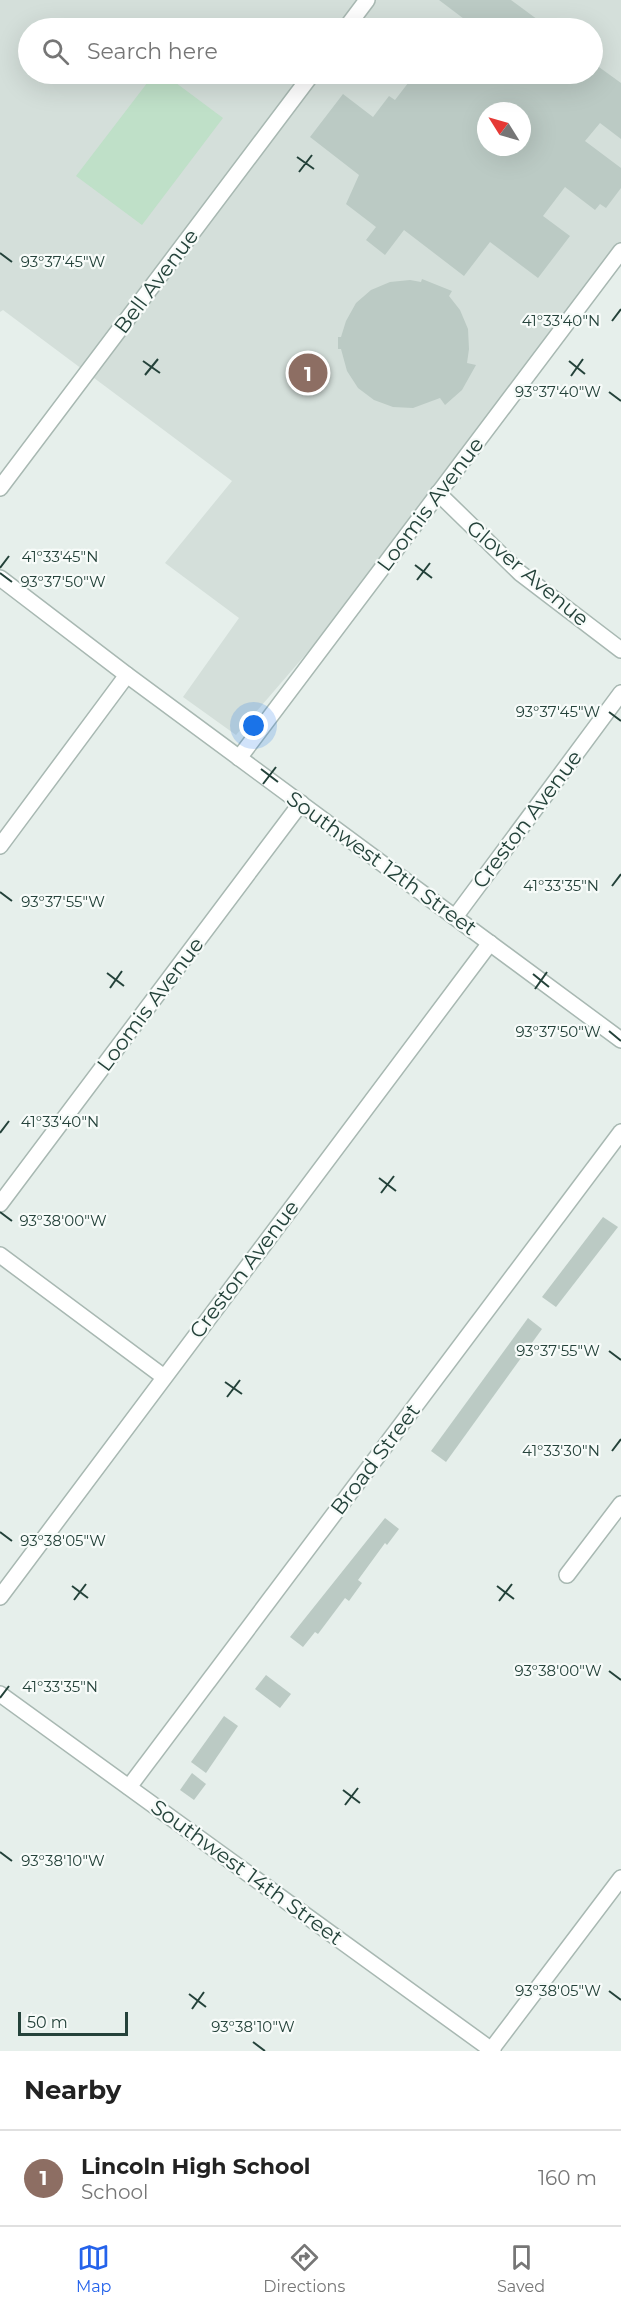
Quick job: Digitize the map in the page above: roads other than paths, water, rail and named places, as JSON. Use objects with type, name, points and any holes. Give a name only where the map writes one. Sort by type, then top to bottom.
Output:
[{"type":"street","points":[[354,18],[367,0]]},
{"type":"street","name":"Bell Avenue","points":[[0,488],[304,84]]},
{"type":"street","name":"Loomis Avenue","points":[[239,758],[621,251]]},
{"type":"street","name":"Glover Avenue","points":[[438,494],[520,573],[621,650]]},
{"type":"street","name":"Southwest 12th Street","points":[[0,578],[127,675],[621,1040]]},
{"type":"street","points":[[0,846],[127,675]]},
{"type":"street","name":"Creston Avenue","points":[[455,917],[621,693]]},
{"type":"street","name":"Loomis Avenue","points":[[0,1204],[301,803]]},
{"type":"street","name":"Creston Avenue","points":[[0,1597],[490,942]]},
{"type":"street","name":"Broad Street","points":[[129,1786],[621,1132]]},
{"type":"street","points":[[0,1255],[164,1377]]},
{"type":"street","points":[[567,1575],[621,1504]]},
{"type":"street","name":"Southwest 14th Street","points":[[0,1694],[492,2050]]},
{"type":"street","points":[[492,2050],[621,1878]]},
{"type":"place","name":"Lincoln High School","points":[[308,373]]}]
